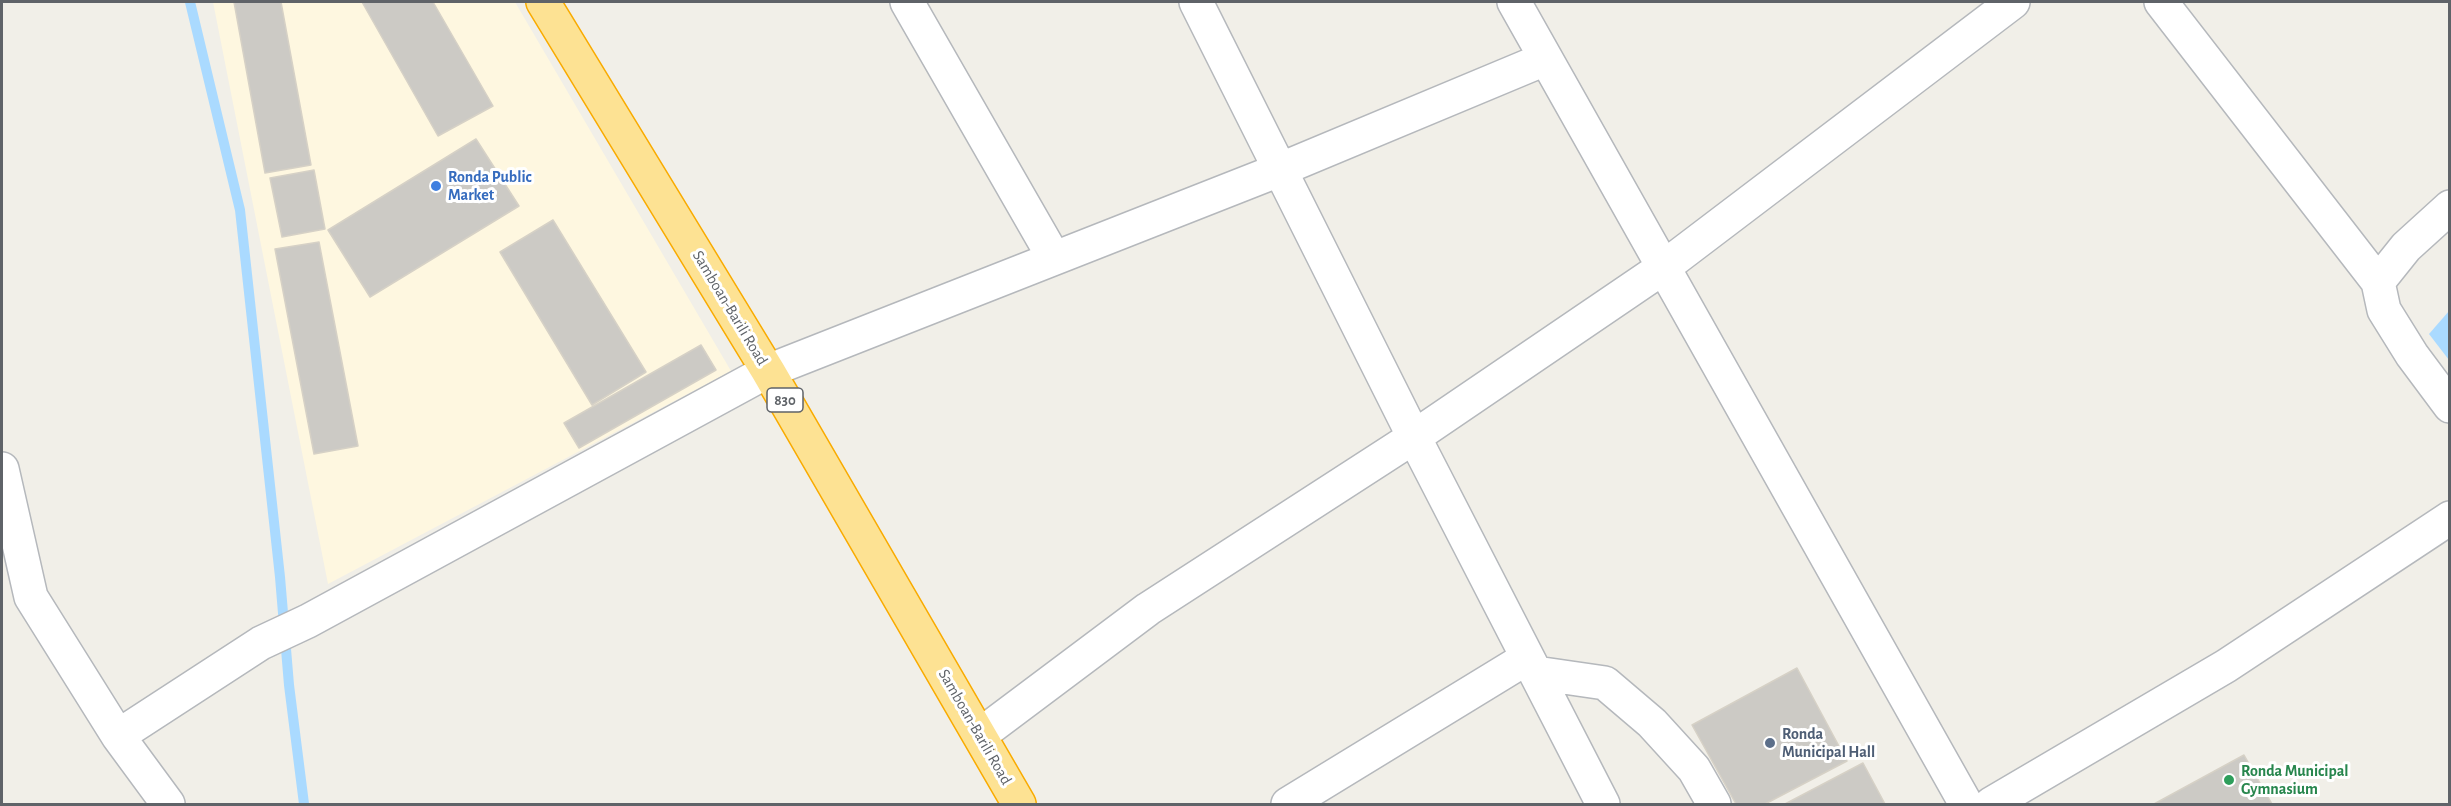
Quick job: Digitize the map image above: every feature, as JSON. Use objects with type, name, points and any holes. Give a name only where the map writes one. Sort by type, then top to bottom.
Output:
[{"type":"highway","name":"Samboan-Barili Road","points":[[543,2],[768,371],[1019,804]]},
{"type":"street","points":[[907,2],[1054,258]]},
{"type":"street","points":[[1196,2],[1414,437],[1604,804]]},
{"type":"street","points":[[1514,2],[1966,804]]},
{"type":"street","points":[[980,735],[1148,609],[1414,437],[1664,267],[2013,2]]},
{"type":"street","points":[[2161,2],[2378,282],[2384,310],[2412,355],[2450,406]]},
{"type":"street","points":[[118,736],[261,643],[308,621],[768,371],[1279,170],[1545,59]]},
{"type":"street","points":[[2378,282],[2406,247],[2450,207]]},
{"type":"street","points":[[2,469],[31,597],[118,736],[168,804]]},
{"type":"street","points":[[1992,804],[2226,666],[2450,518]]},
{"type":"street","points":[[1288,804],[1532,665],[1605,684],[1652,723],[1695,769],[1714,804]]},
{"type":"shaded area","name":"Ronda Public Market","points":[[213,2],[515,2],[731,371],[328,584]]},
{"type":"water","points":[[2449,311],[2449,360],[2429,334]]},
{"type":"building","points":[[234,2],[281,2],[311,165],[265,173]]},
{"type":"building","points":[[362,2],[433,2],[493,106],[438,136]]},
{"type":"building","points":[[476,139],[519,206],[370,297],[328,230]]},
{"type":"building","points":[[314,170],[325,229],[282,237],[270,178]]},
{"type":"building","points":[[553,220],[646,372],[592,405],[500,252]]},
{"type":"building","points":[[319,242],[358,446],[314,454],[275,249]]},
{"type":"building","points":[[701,345],[716,370],[579,448],[564,423]]},
{"type":"building","name":"Ronda Municipal Hall","points":[[1797,668],[1847,761],[1765,804],[1736,804],[1692,725]]},
{"type":"building","name":"Ronda Municipal Gymnasium","points":[[2244,755],[2272,804],[2154,804]]},
{"type":"building","points":[[1863,763],[1885,804],[1785,804]]},
{"type":"waterway","points":[[190,2],[240,210],[280,577],[289,685],[304,804]]},
{"type":"place","name":"Ronda Public Market","points":[[436,186]]},
{"type":"place","name":"Ronda Municipal Hall","points":[[1770,743]]},
{"type":"place","name":"Ronda Municipal Gymnasium","points":[[2229,780]]}]
